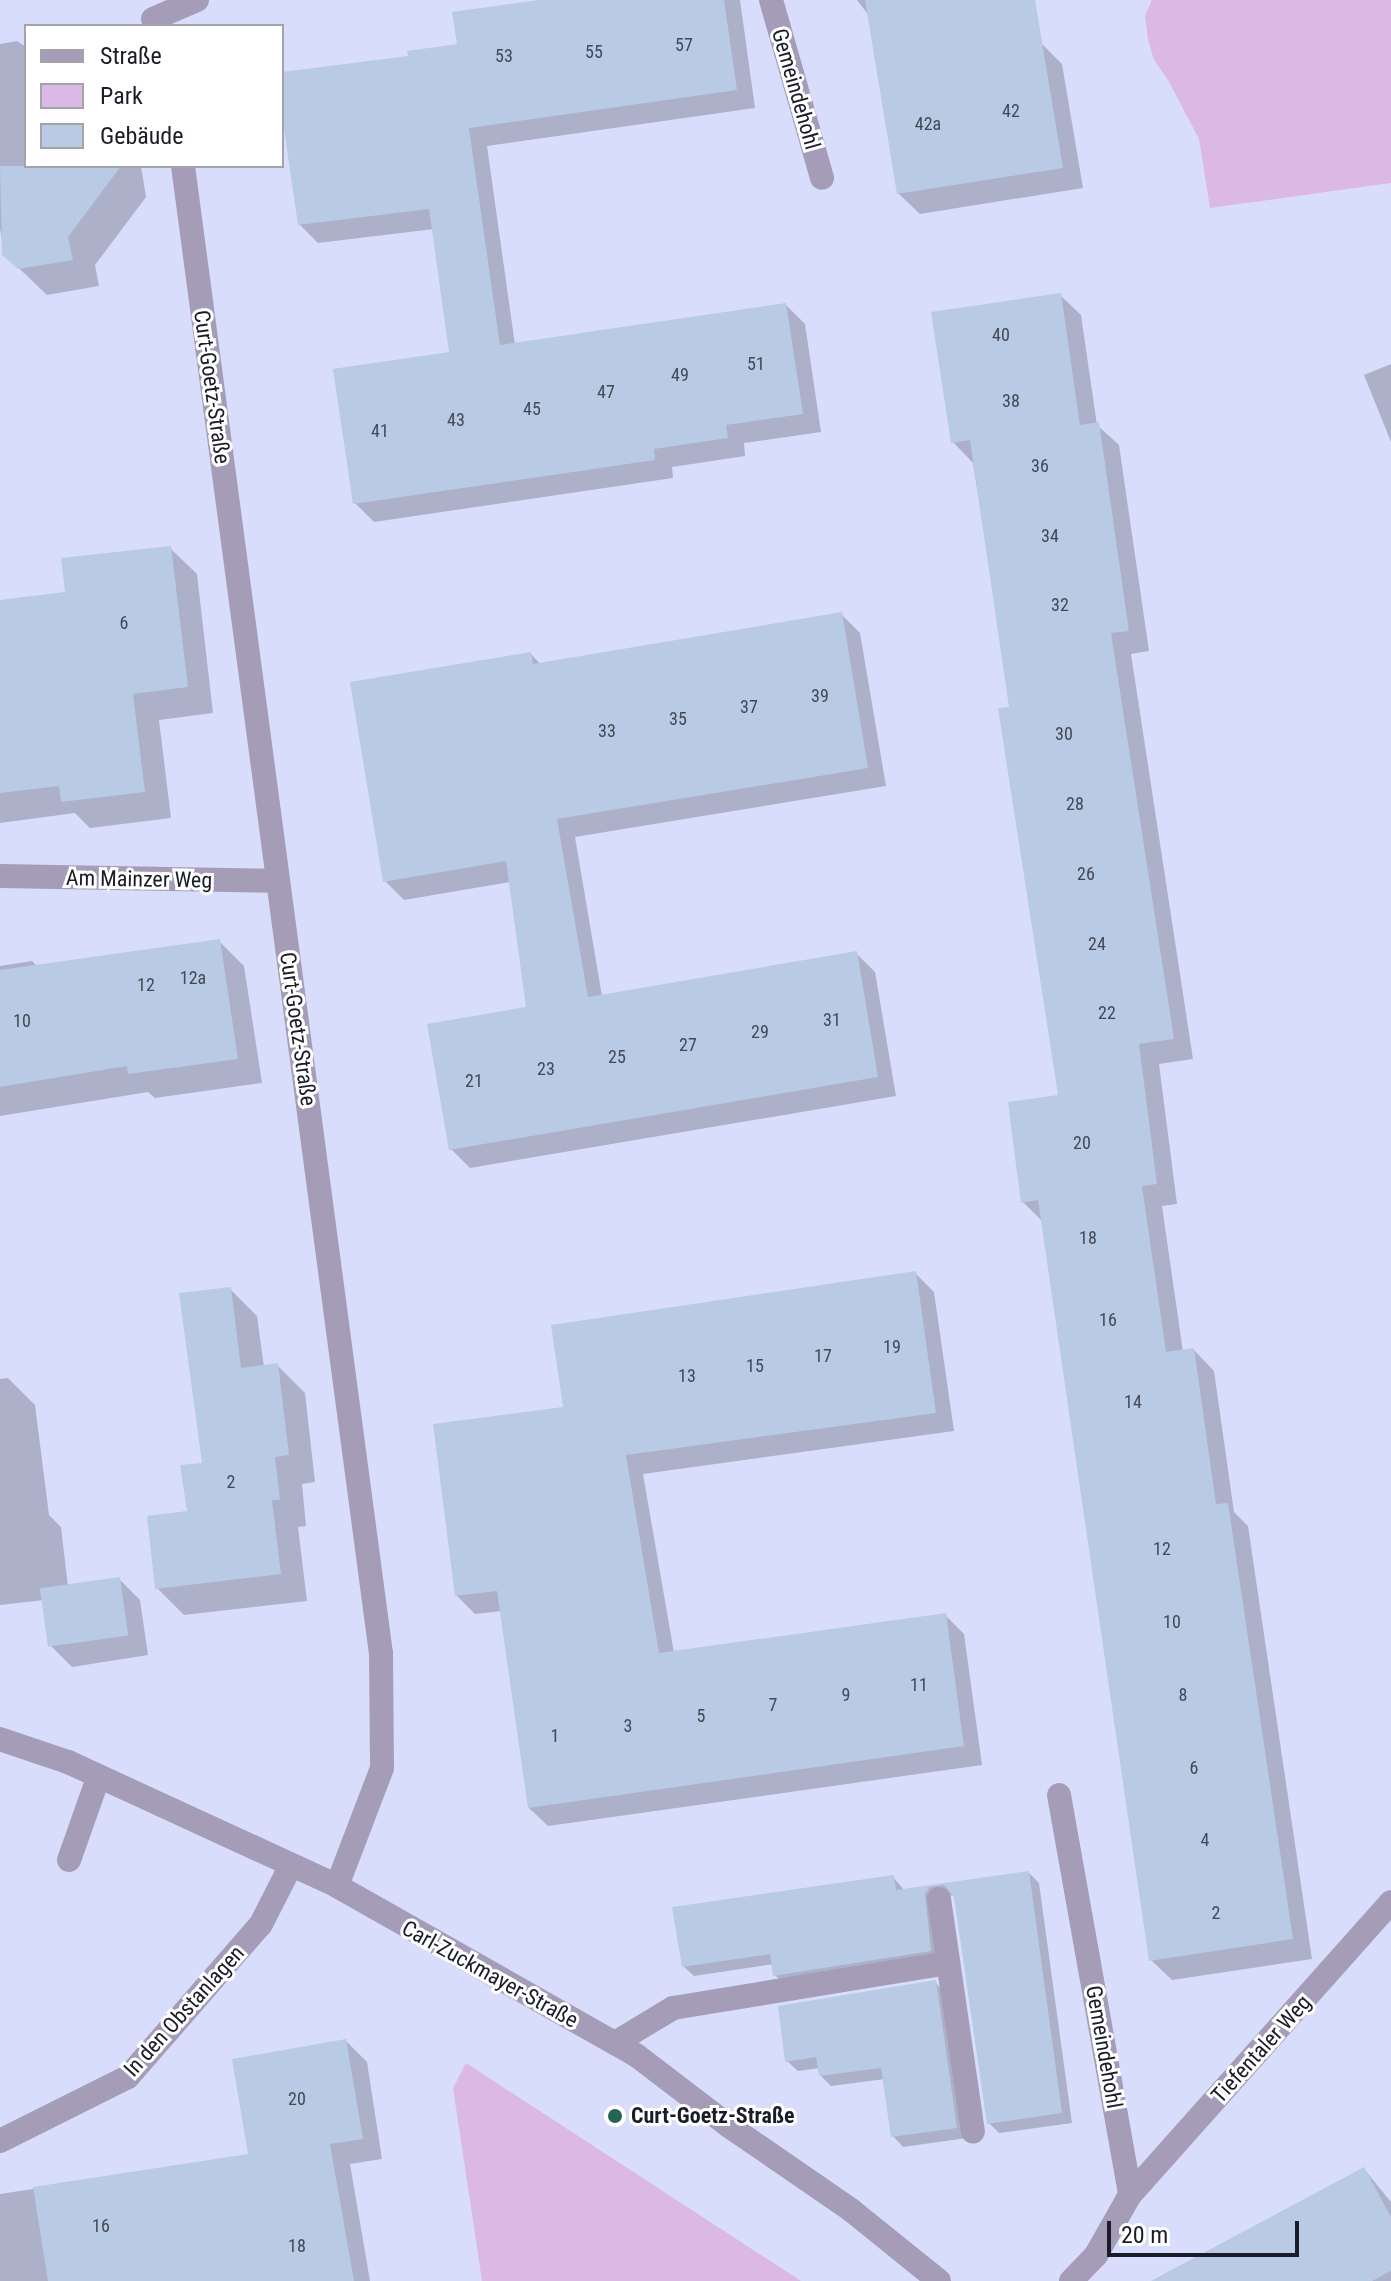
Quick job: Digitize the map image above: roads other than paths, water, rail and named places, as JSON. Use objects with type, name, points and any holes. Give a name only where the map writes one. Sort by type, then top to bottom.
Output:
[{"type":"street","points":[[149,15],[197,0]]},
{"type":"street","name":"Gemeindehohl","points":[[771,0],[822,178]]},
{"type":"street","name":"Curt-Goetz-Straße","points":[[183,168],[381,1653],[382,1768],[337,1886]]},
{"type":"street","name":"Am Mainzer Weg","points":[[0,876],[277,881]]},
{"type":"street","name":"Carl-Zuckmayer-Straße","points":[[0,1739],[68,1762],[337,1886],[615,2043],[851,2210],[939,2281]]},
{"type":"street","points":[[69,1860],[98,1778]]},
{"type":"street","name":"Gemeindehohl","points":[[1059,1795],[1130,2195]]},
{"type":"street","name":"In den Obstanlagen","points":[[0,2141],[7,2141],[128,2077],[261,1924],[291,1865]]},
{"type":"street","points":[[939,1899],[973,2132]]},
{"type":"street","name":"Tiefentaler Weg","points":[[1130,2195],[1391,1902]]},
{"type":"street","points":[[615,2043],[673,2008],[948,1963]]},
{"type":"street","points":[[1071,2281],[1096,2255],[1130,2195]]},
{"type":"place","name":"Curt-Goetz-Straße","points":[[615,2116]]}]
